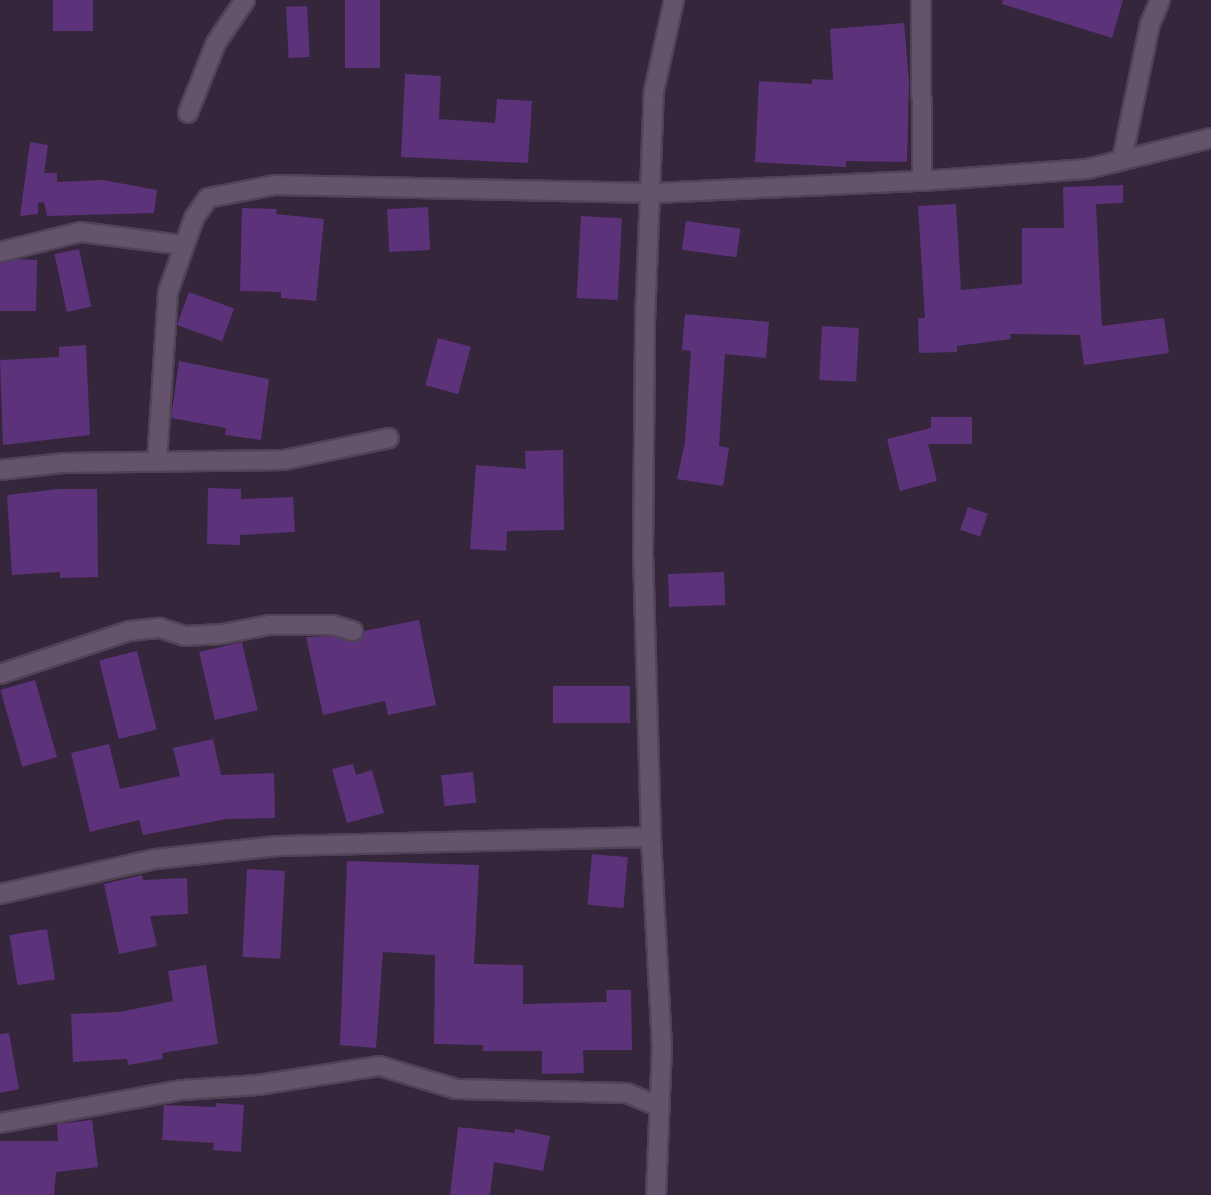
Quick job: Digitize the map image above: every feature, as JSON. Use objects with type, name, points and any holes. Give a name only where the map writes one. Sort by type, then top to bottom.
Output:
[{"type":"street","points":[[188,113],[216,43],[245,0]]},
{"type":"street","points":[[656,1195],[662,1048],[651,837],[643,558],[645,322],[653,193],[654,91],[674,0]]},
{"type":"street","points":[[921,0],[922,181]]},
{"type":"street","points":[[1122,160],[1150,24],[1160,0]]},
{"type":"street","points":[[157,462],[168,292],[183,245],[208,198],[275,185],[653,193],[922,181],[1087,169],[1211,138]]},
{"type":"street","points":[[0,252],[81,232],[183,245]]},
{"type":"street","points":[[0,470],[62,463],[284,459],[389,438]]},
{"type":"street","points":[[0,674],[129,631],[160,628],[185,636],[222,634],[269,625],[333,625],[353,631]]},
{"type":"street","points":[[0,894],[155,859],[278,846],[651,837]]},
{"type":"street","points":[[0,1123],[182,1090],[258,1085],[380,1066],[456,1089],[627,1093],[660,1107]]},
{"type":"building","points":[[53,0],[93,0],[93,31],[53,31]]},
{"type":"building","points":[[345,0],[380,0],[380,68],[345,68]]},
{"type":"building","points":[[1003,0],[1123,0],[1112,38],[1002,4]]},
{"type":"building","points":[[307,6],[310,57],[289,58],[286,7]]},
{"type":"building","points":[[904,23],[909,81],[907,162],[846,161],[846,167],[755,162],[759,81],[812,84],[812,79],[833,80],[830,29]]},
{"type":"building","points":[[405,74],[441,76],[439,119],[495,123],[497,99],[532,101],[528,163],[401,157]]},
{"type":"building","points":[[30,142],[48,145],[44,173],[57,173],[57,182],[103,180],[157,190],[154,213],[47,216],[44,202],[38,203],[38,214],[20,216]]},
{"type":"building","points":[[1123,185],[1123,203],[1096,204],[1102,326],[1164,318],[1169,353],[1084,365],[1080,335],[1010,334],[1011,339],[957,346],[957,352],[919,353],[918,318],[925,318],[918,206],[956,204],[961,290],[1022,284],[1022,228],[1064,228],[1063,187]]},
{"type":"building","points":[[428,207],[430,250],[389,252],[387,209]]},
{"type":"building","points":[[242,208],[277,209],[276,214],[324,219],[316,301],[281,298],[281,292],[240,291]]},
{"type":"building","points":[[581,216],[622,218],[618,300],[577,298]]},
{"type":"building","points":[[686,221],[740,229],[736,257],[682,250]]},
{"type":"building","points":[[79,249],[91,307],[67,312],[55,254]]},
{"type":"building","points":[[17,259],[37,260],[36,311],[0,311],[0,263]]},
{"type":"building","points":[[189,292],[234,308],[222,341],[177,325]]},
{"type":"building","points":[[685,314],[769,322],[766,358],[725,354],[719,446],[729,448],[723,486],[677,479],[685,442],[691,351],[682,350]]},
{"type":"building","points":[[822,326],[859,328],[856,382],[819,380]]},
{"type":"building","points":[[438,338],[471,347],[458,394],[425,385]]},
{"type":"building","points":[[86,345],[90,435],[3,445],[0,360],[59,357],[59,347]]},
{"type":"building","points":[[179,361],[269,379],[261,440],[225,435],[226,428],[171,418]]},
{"type":"building","points":[[931,417],[972,417],[972,444],[928,444],[937,481],[900,491],[887,439],[931,428]]},
{"type":"building","points":[[563,450],[564,530],[507,531],[506,551],[470,549],[476,465],[526,469],[525,451]]},
{"type":"building","points":[[208,488],[241,489],[241,499],[293,497],[295,532],[240,535],[240,545],[207,544]]},
{"type":"building","points":[[59,489],[97,489],[98,577],[60,578],[60,572],[12,575],[7,495]]},
{"type":"building","points":[[968,507],[988,514],[980,537],[960,530]]},
{"type":"building","points":[[724,572],[725,605],[669,607],[668,574]]},
{"type":"building","points":[[419,620],[436,705],[388,715],[385,701],[323,715],[306,637],[331,636],[355,642],[364,631]]},
{"type":"building","points":[[242,642],[258,710],[215,720],[199,652]]},
{"type":"building","points":[[137,651],[157,730],[119,739],[99,660]]},
{"type":"building","points":[[35,680],[57,757],[22,767],[0,690]]},
{"type":"building","points":[[553,686],[630,686],[630,723],[553,723]]},
{"type":"building","points":[[213,739],[221,775],[274,773],[275,818],[227,819],[143,835],[139,820],[90,832],[71,753],[109,744],[120,789],[180,776],[173,748]]},
{"type":"building","points":[[353,764],[356,775],[372,770],[384,813],[347,823],[332,769]]},
{"type":"building","points":[[473,772],[476,803],[444,806],[441,775]]},
{"type":"building","points":[[592,854],[628,857],[623,908],[588,905]]},
{"type":"building","points":[[347,861],[479,865],[474,964],[523,965],[523,1004],[607,1002],[606,990],[631,990],[632,1050],[583,1050],[584,1073],[542,1074],[542,1051],[483,1051],[483,1045],[434,1044],[435,955],[383,952],[376,1048],[340,1045]]},
{"type":"building","points":[[247,869],[285,871],[280,959],[242,957]]},
{"type":"building","points":[[142,875],[143,880],[187,878],[188,914],[150,916],[157,946],[119,954],[104,884]]},
{"type":"building","points":[[47,929],[55,979],[17,985],[9,935]]},
{"type":"building","points":[[206,965],[218,1044],[162,1053],[163,1059],[128,1065],[127,1059],[73,1062],[71,1014],[120,1012],[173,1001],[168,971]]},
{"type":"building","points":[[9,1033],[19,1089],[0,1093],[0,1034]]},
{"type":"building","points":[[216,1103],[244,1105],[241,1152],[213,1150],[214,1143],[162,1140],[164,1105],[216,1107]]},
{"type":"building","points":[[92,1120],[98,1167],[56,1172],[54,1195],[0,1195],[0,1141],[58,1141],[57,1124]]},
{"type":"building","points":[[458,1127],[515,1133],[515,1129],[550,1136],[543,1171],[494,1162],[490,1195],[450,1195]]}]
